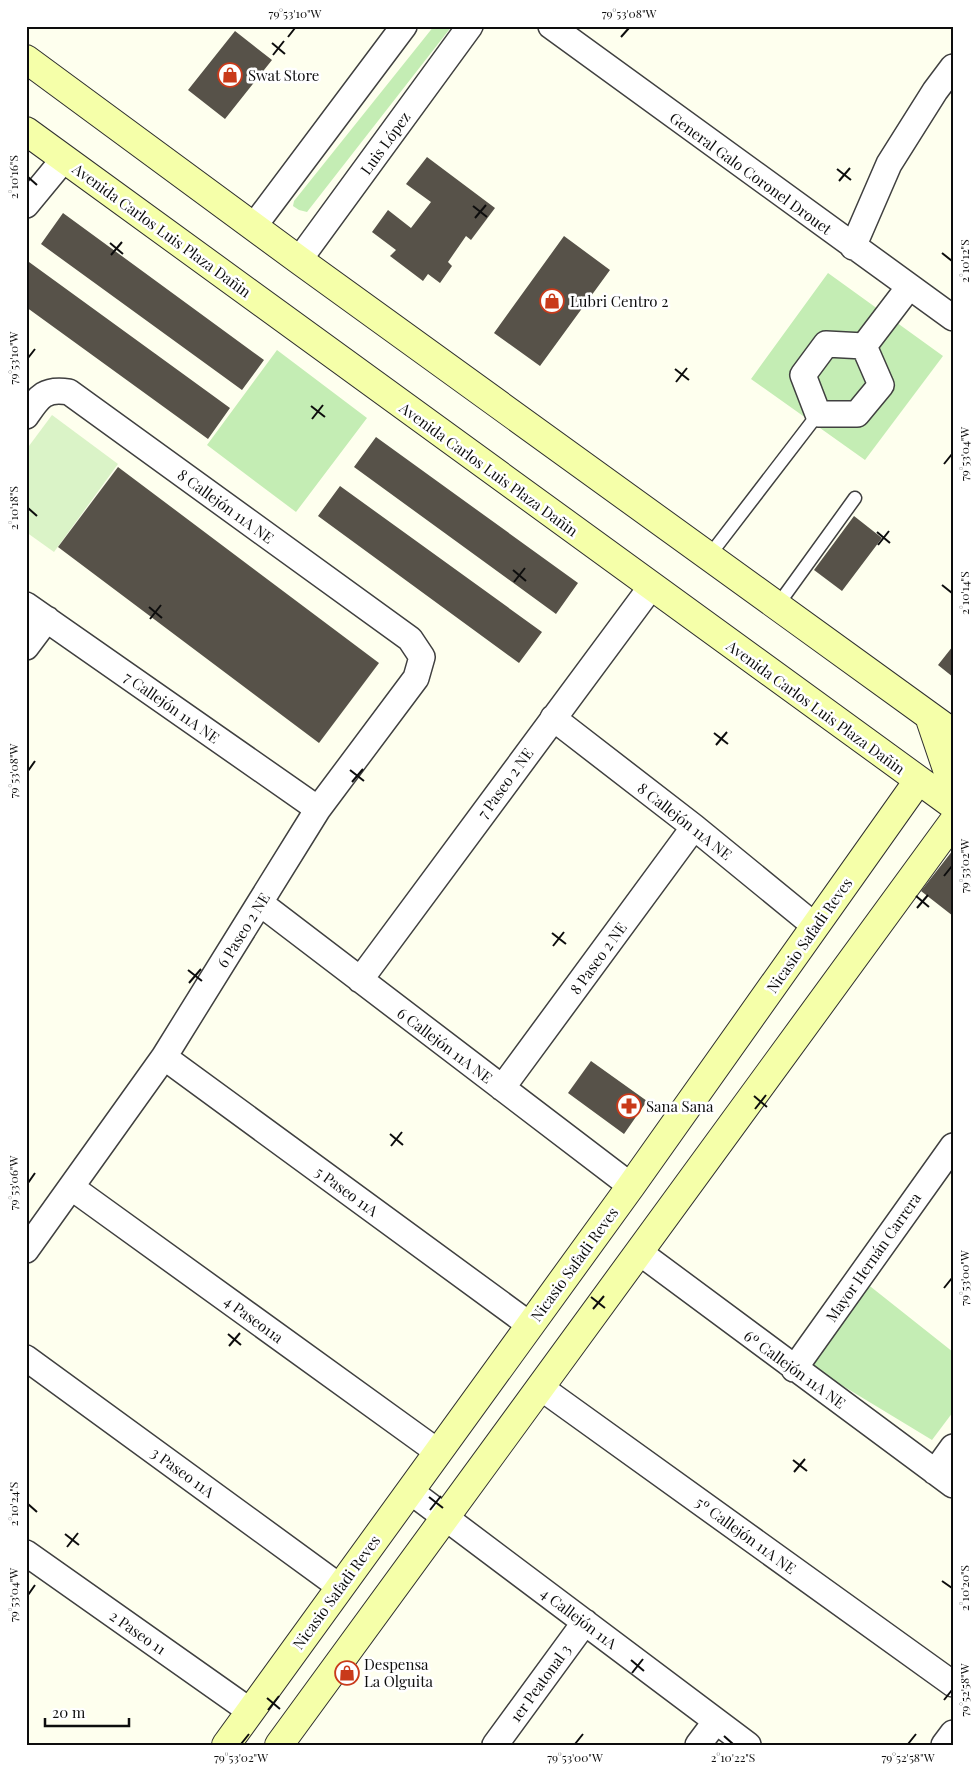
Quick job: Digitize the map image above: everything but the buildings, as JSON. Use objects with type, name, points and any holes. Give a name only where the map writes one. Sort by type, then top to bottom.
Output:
[{"type":"street","points":[[254,226],[404,26]]},
{"type":"street","name":"Luis López","points":[[299,260],[470,26]]},
{"type":"street","name":"General Galo Coronel Drouet","points":[[551,26],[953,318]]},
{"type":"street","points":[[26,59],[299,260],[953,733]]},
{"type":"street","points":[[853,246],[889,164],[935,91],[953,67]]},
{"type":"street","name":"Avenida Carlos Luis Plaza Dañin","points":[[26,131],[953,806]]},
{"type":"street","points":[[26,205],[64,159]]},
{"type":"street","points":[[864,346],[909,287]]},
{"type":"street","points":[[826,344],[864,346],[881,385],[857,414],[818,414],[803,375],[826,344]]},
{"type":"street","name":"8 Callejón 11A NE","points":[[26,416],[40,397],[54,390],[69,392],[410,640],[422,657]]},
{"type":"street","name":"7 Paseo 2 NE","points":[[360,980],[651,587]]},
{"type":"street","name":"7 Callejón 11A NE","points":[[26,605],[318,809]]},
{"type":"street","points":[[26,648],[47,619]]},
{"type":"street","name":"6 Paseo 2 NE","points":[[26,1250],[164,1057],[318,809],[416,678],[422,657]]},
{"type":"street","points":[[929,716],[953,787]]},
{"type":"street","name":"8 Callejón 11A NE","points":[[553,718],[694,827],[815,926]]},
{"type":"street","name":"Nicasio Safadi Reves","points":[[226,1745],[631,1186],[918,781]]},
{"type":"street","points":[[279,1745],[953,822]]},
{"type":"street","name":"8 Paseo 2 NE","points":[[502,1088],[694,827]]},
{"type":"street","name":"6 Callejón 11A NE","points":[[260,903],[631,1186]]},
{"type":"street","name":"5 Paseo 11A","points":[[164,1057],[530,1325]]},
{"type":"street","name":"Mayor Hernán Carrera","points":[[794,1369],[953,1146]]},
{"type":"street","name":"4 Paseo11a","points":[[71,1187],[438,1452]]},
{"type":"street","name":"6º Callejón 11A NE","points":[[638,1252],[944,1478]]},
{"type":"street","name":"3 Paseo 11A","points":[[26,1358],[340,1587]]},
{"type":"street","name":"5º Callejón 11A NE","points":[[540,1387],[953,1684]]},
{"type":"street","points":[[944,1478],[953,1447]]},
{"type":"street","name":"4 Callejón 11A","points":[[410,1491],[748,1745]]},
{"type":"street","name":"2 Paseo 11","points":[[26,1553],[250,1711]]},
{"type":"street","name":"1er Peatonal 3","points":[[495,1745],[585,1622]]},
{"type":"street","points":[[698,1745],[716,1721]]},
{"type":"street","points":[[944,1745],[953,1733]]},
{"type":"lane","points":[[709,556],[818,414]]},
{"type":"lane","points":[[777,606],[855,498]]},
{"type":"green space","points":[[434,26],[452,26],[307,212],[293,206],[294,201]]},
{"type":"green space","points":[[828,273],[943,356],[865,460],[751,379]]},
{"type":"green space","points":[[277,350],[367,418],[296,512],[207,445]]},
{"type":"green space","points":[[52,415],[118,464],[54,552],[26,532],[26,450]]},
{"type":"green space","points":[[866,1283],[953,1352],[953,1412],[932,1440],[810,1366]]},
{"type":"place","name":"Swat Store","points":[[230,75]]},
{"type":"place","name":"Lubri Centro 2","points":[[552,301]]},
{"type":"place","name":"Sana Sana","points":[[629,1106]]},
{"type":"place","name":"Despensa La Olguita","points":[[347,1673]]}]
